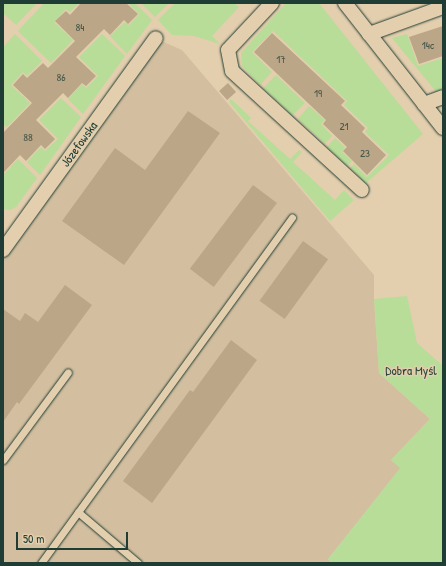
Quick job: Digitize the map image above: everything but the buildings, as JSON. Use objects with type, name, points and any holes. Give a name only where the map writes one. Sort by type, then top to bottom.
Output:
[{"type":"street","points":[[272,3],[228,50],[232,70],[362,190]]},
{"type":"street","points":[[345,3],[443,128]]},
{"type":"street","points":[[369,34],[443,7]]},
{"type":"street","name":"Józefowska","points":[[5,243],[156,38]]},
{"type":"street","points":[[424,104],[443,97]]},
{"type":"lane","points":[[41,563],[292,217]]},
{"type":"lane","points":[[3,460],[68,372]]},
{"type":"lane","points":[[78,512],[138,563]]},
{"type":"shaded area","points":[[159,40],[182,50],[374,275],[374,299],[379,373],[430,419],[391,460],[401,468],[328,559],[332,563],[3,563],[3,259]]},
{"type":"green space","points":[[3,3],[37,3],[16,25],[3,13]]},
{"type":"green space","points":[[44,3],[79,3],[70,12],[66,9],[54,22],[73,40],[51,63],[18,31]]},
{"type":"green space","points":[[128,3],[135,3],[152,20],[127,54],[110,36],[125,22],[129,25],[139,14]]},
{"type":"green space","points":[[141,3],[166,3],[168,4],[155,17]]},
{"type":"green space","points":[[175,3],[234,3],[239,7],[212,36],[220,44],[194,36],[172,35],[158,20]]},
{"type":"green space","points":[[286,3],[319,3],[423,134],[366,183],[350,168],[354,164],[367,177],[389,155],[365,132],[368,128],[344,105],[347,101],[273,31],[252,52],[272,72],[260,85],[242,66],[241,53]]},
{"type":"green space","points":[[15,34],[42,61],[27,76],[23,72],[11,85],[30,103],[7,127],[3,124],[3,47]]},
{"type":"green space","points":[[102,34],[125,56],[83,114],[68,99],[82,84],[86,88],[98,76],[79,57]]},
{"type":"green space","points":[[407,34],[418,66],[443,58],[443,92],[438,94],[392,38]]},
{"type":"green space","points":[[276,75],[305,103],[292,116],[263,88]]},
{"type":"green space","points":[[61,98],[81,117],[40,175],[27,162],[41,147],[45,151],[58,139],[39,120]]},
{"type":"green space","points":[[231,99],[251,118],[248,121],[290,159],[299,150],[302,152],[293,162],[335,200],[344,190],[354,200],[330,221],[229,102]]},
{"type":"green space","points":[[309,106],[325,120],[321,124],[332,136],[325,144],[298,119]]},
{"type":"green space","points":[[335,138],[345,147],[342,152],[352,161],[347,166],[327,147]]},
{"type":"green space","points":[[18,159],[37,178],[16,207],[10,210],[4,209],[3,175]]},
{"type":"green space","name":"Dobra Myśl","points":[[407,296],[417,343],[443,366],[443,563],[332,563],[328,559],[400,468],[391,460],[430,419],[379,373],[374,299]]}]
